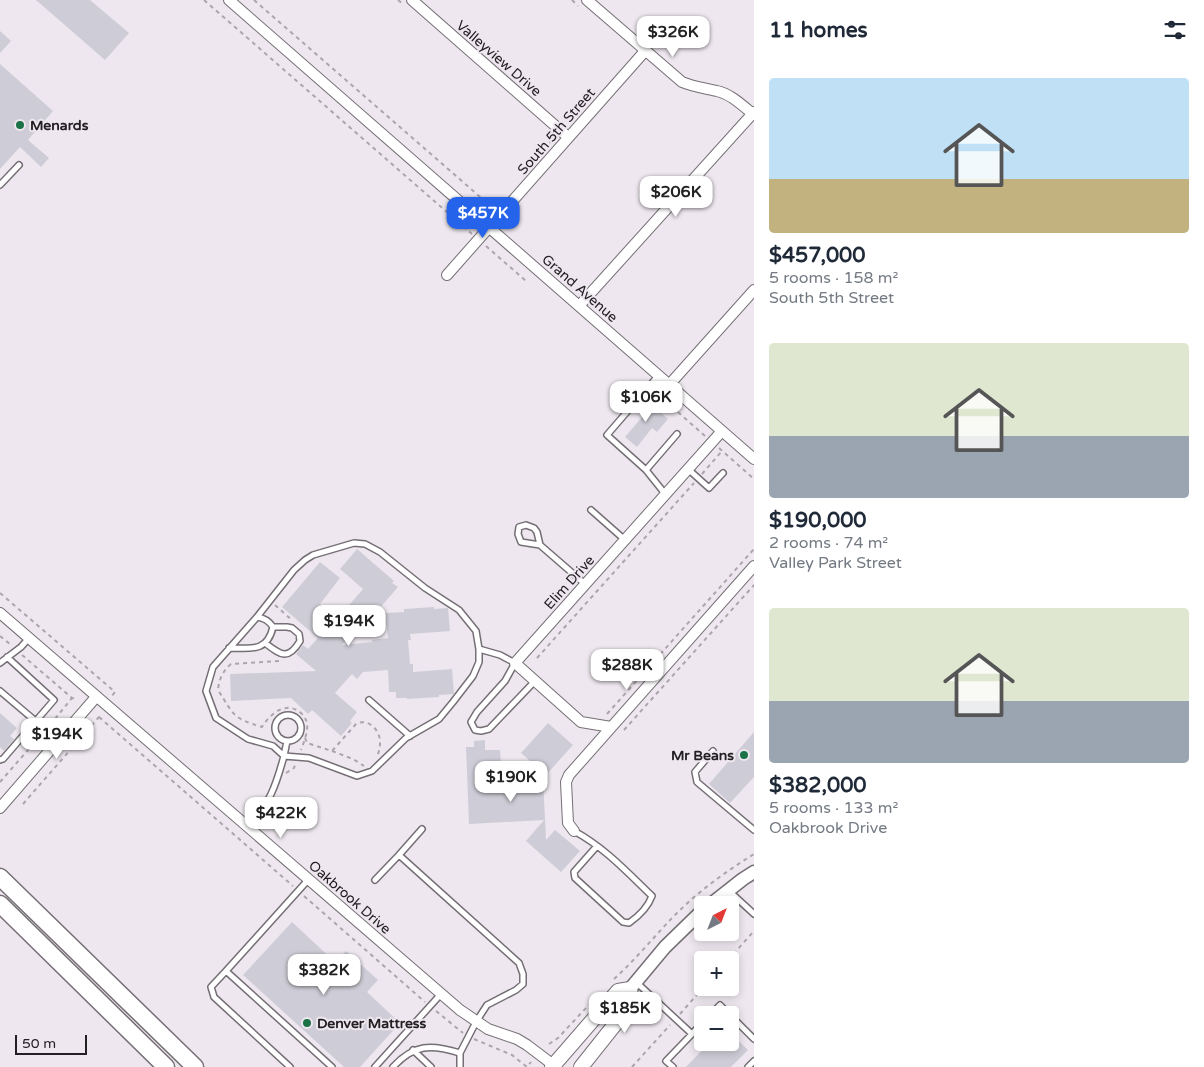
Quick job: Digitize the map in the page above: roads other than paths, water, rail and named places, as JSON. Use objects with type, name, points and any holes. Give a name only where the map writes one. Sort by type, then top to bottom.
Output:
[{"type":"highway","points":[[0,877],[195,1067]]},
{"type":"highway","points":[[0,904],[166,1067]]},
{"type":"main road","points":[[554,1066],[618,991],[633,986],[632,1003],[581,1067]]},
{"type":"street","name":"Grand Avenue","points":[[229,0],[754,459]]},
{"type":"street","name":"Valleyview Drive","points":[[408,3],[568,137]]},
{"type":"street","points":[[580,306],[754,114],[734,99],[719,91],[696,88],[682,82],[646,51],[583,3]]},
{"type":"street","name":"South 5th Street","points":[[447,275],[646,51]]},
{"type":"street","points":[[669,385],[754,290]]},
{"type":"street","name":"Elim Drive","points":[[515,664],[722,431]]},
{"type":"street","points":[[574,831],[568,823],[566,782],[569,775],[754,566]]},
{"type":"street","name":"Oakbrook Drive","points":[[0,613],[441,994],[476,1022],[496,1033],[517,1039],[554,1066]]},
{"type":"street","points":[[515,664],[581,722],[611,728]]},
{"type":"street","points":[[0,808],[96,697]]},
{"type":"street","points":[[722,896],[754,872]]},
{"type":"street","points":[[633,986],[665,947],[694,919]]},
{"type":"lane","points":[[0,186],[19,165]]},
{"type":"lane","points":[[658,376],[607,435],[646,470],[666,495]]},
{"type":"lane","points":[[646,470],[678,434]]},
{"type":"lane","points":[[688,469],[709,488],[723,473]]},
{"type":"lane","points":[[591,510],[625,540]]},
{"type":"lane","points":[[540,544],[521,542],[518,534],[519,527],[526,525],[534,528],[540,544],[585,585]]},
{"type":"lane","points":[[354,543],[365,544],[380,552],[425,588],[459,610],[476,631],[479,649],[478,662],[473,676],[439,719],[410,736],[372,771],[357,776],[309,758],[284,756],[273,746],[248,739],[216,718],[206,691],[213,667],[229,648],[294,570],[305,560],[313,555],[354,543]]},
{"type":"lane","points":[[257,616],[270,622],[273,627]]},
{"type":"lane","points":[[229,648],[256,649],[261,647],[268,639],[273,627]]},
{"type":"lane","points":[[264,643],[286,655],[296,649],[300,641],[299,634],[292,628],[273,627]]},
{"type":"lane","points":[[0,663],[29,638]]},
{"type":"lane","points":[[479,649],[500,655],[515,664],[505,681],[470,722],[475,730],[489,729],[535,681]]},
{"type":"lane","points":[[0,760],[54,700],[7,657]]},
{"type":"lane","points":[[0,690],[58,740]]},
{"type":"lane","points":[[370,700],[410,736]]},
{"type":"lane","points":[[292,715],[298,720],[301,728],[295,739],[287,741],[279,738],[274,730],[274,725],[279,718],[292,715]]},
{"type":"lane","points":[[248,828],[265,807],[275,788],[287,741]]},
{"type":"lane","points":[[713,751],[695,772],[697,782],[754,830]]},
{"type":"lane","points":[[375,880],[422,829]]},
{"type":"lane","points":[[574,831],[597,846],[652,896],[650,902],[629,923],[623,922],[575,878],[574,872],[597,846]]},
{"type":"lane","points":[[399,855],[518,962],[523,974],[523,984],[516,990],[487,1004],[460,1053],[460,1067]]},
{"type":"lane","points":[[290,1067],[214,997],[211,987],[308,880]]},
{"type":"lane","points":[[728,891],[754,914]]},
{"type":"lane","points":[[226,971],[332,1067]]},
{"type":"lane","points":[[633,986],[676,1019],[692,1034],[666,1061],[673,1067]]},
{"type":"lane","points":[[375,1067],[441,994]]},
{"type":"lane","points":[[739,1024],[754,1039]]},
{"type":"lane","points":[[393,1067],[400,1059],[413,1050],[435,1047],[460,1053]]},
{"type":"lane","points":[[413,1050],[432,1067]]},
{"type":"lane","points":[[748,1067],[754,1061]]},
{"type":"place","name":"Menards","points":[[20,125]]},
{"type":"place","name":"Mr Beans","points":[[744,755]]},
{"type":"place","name":"Denver Mattress","points":[[307,1023]]}]
